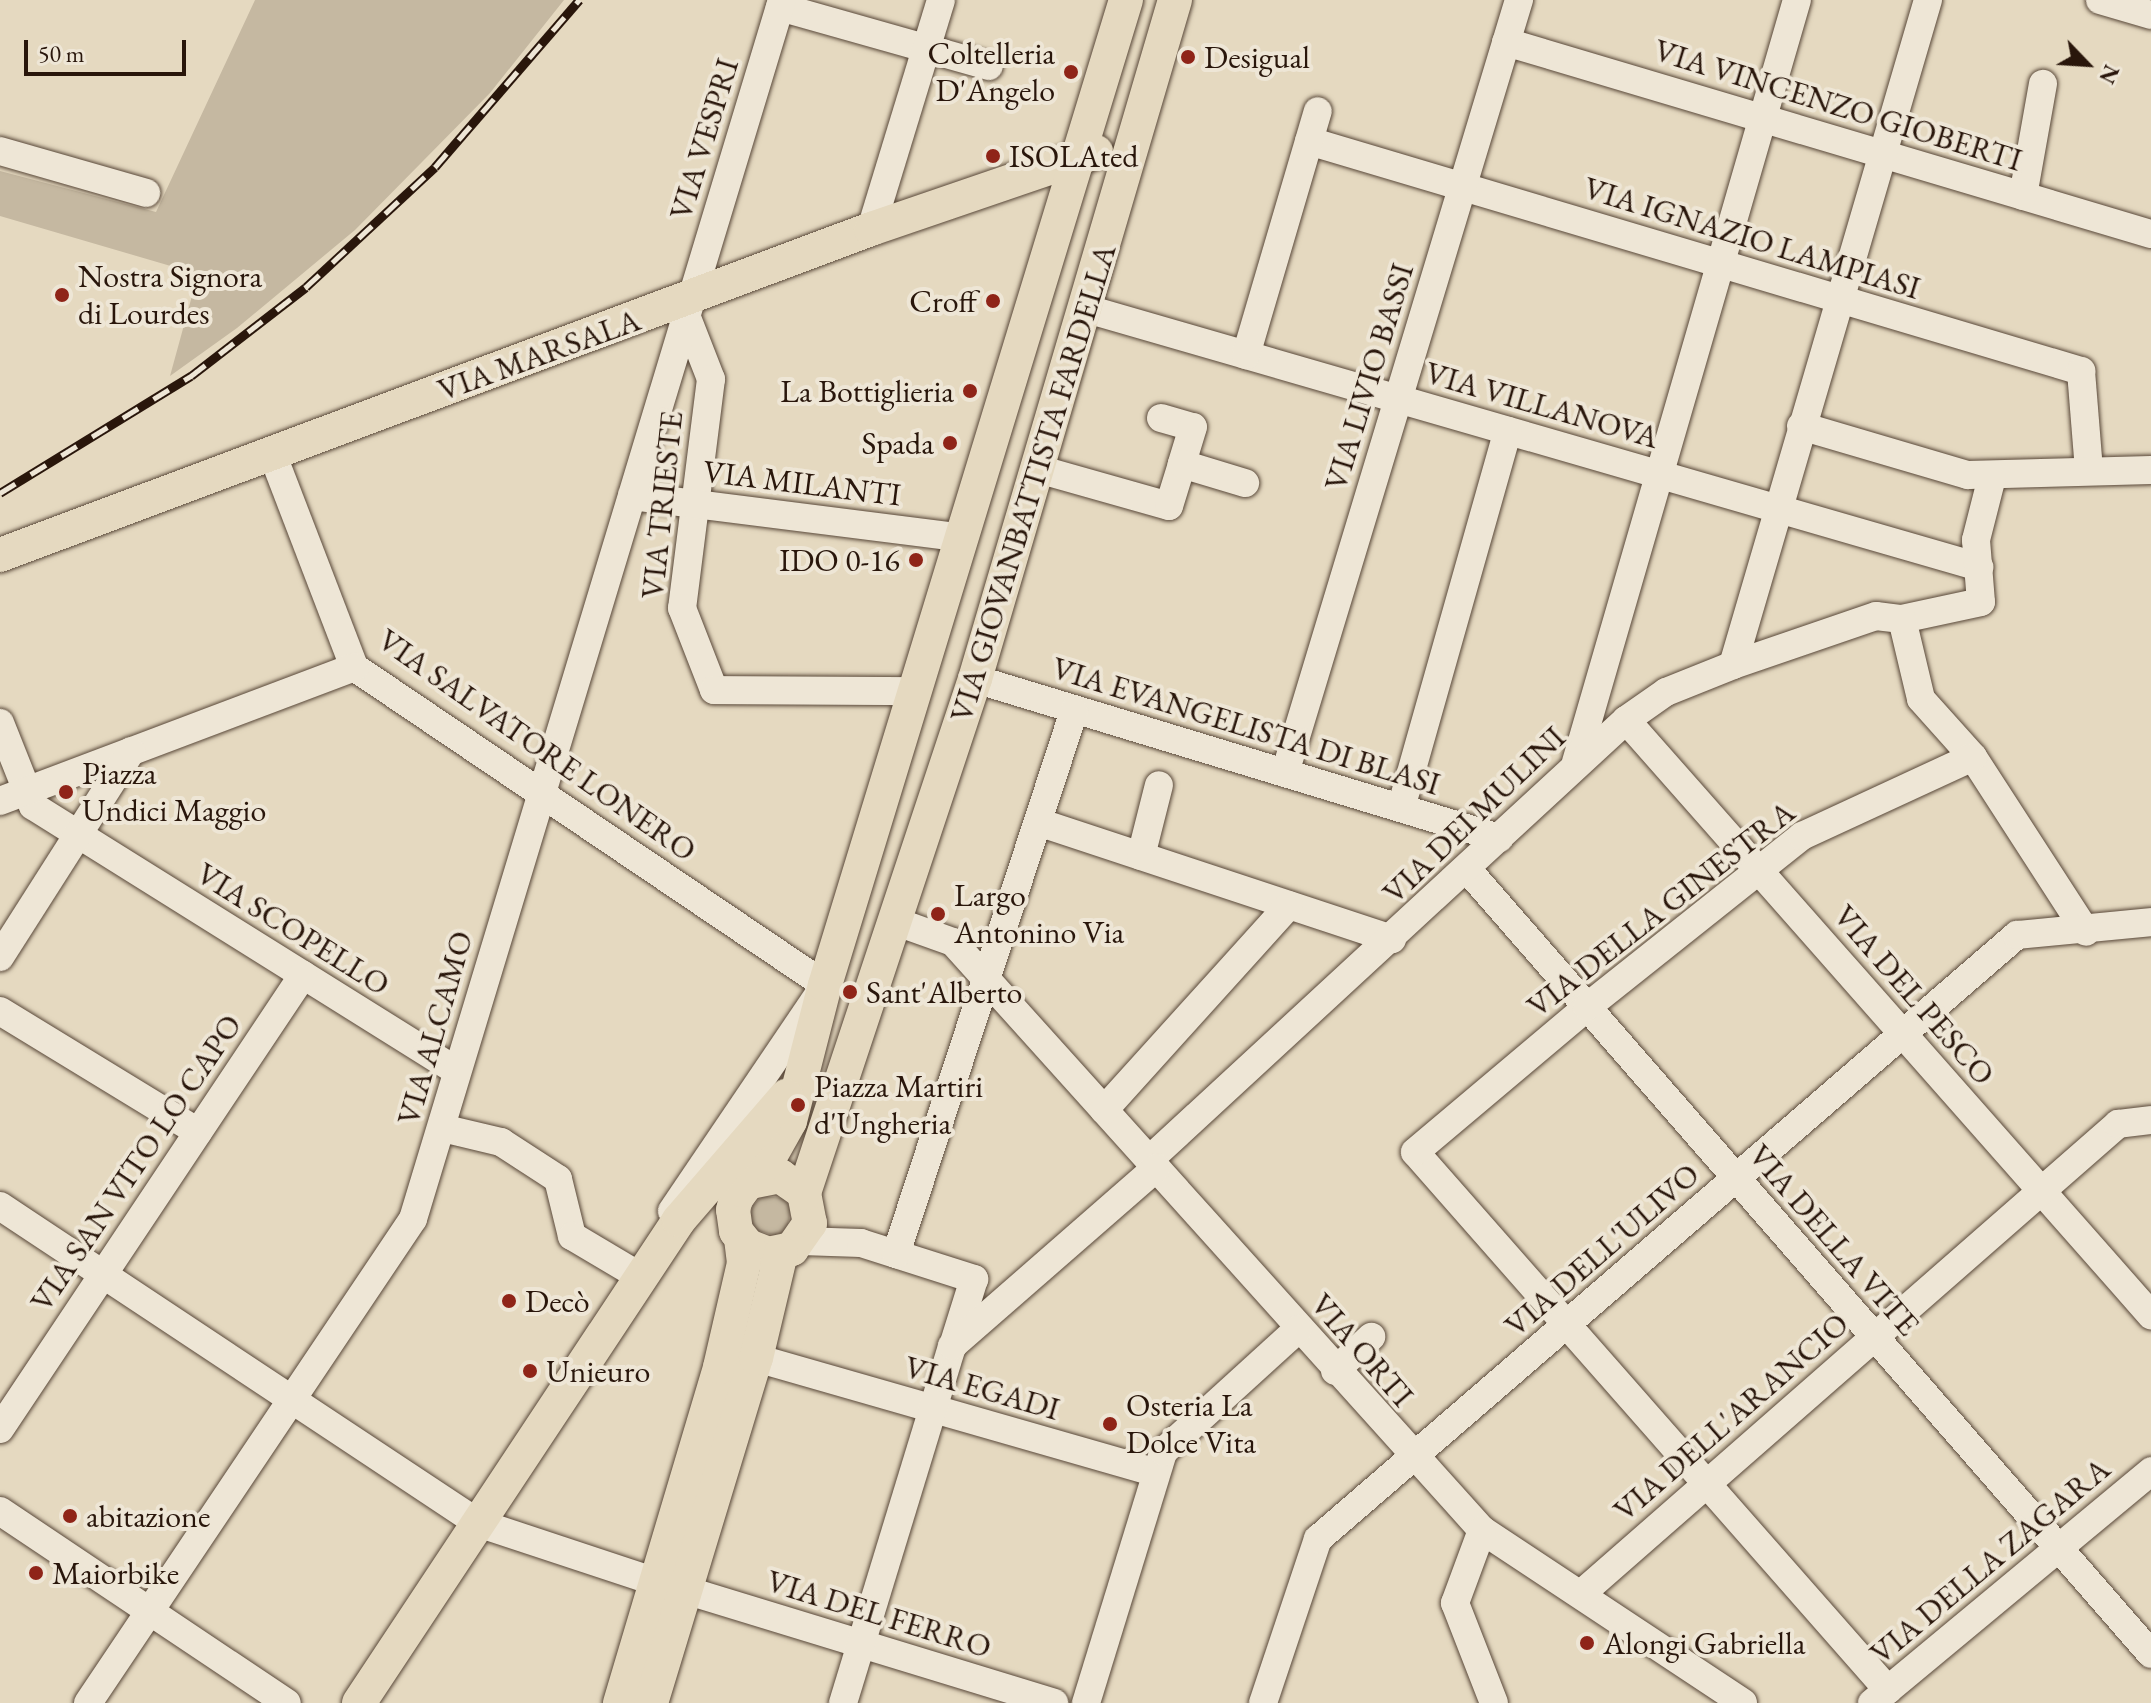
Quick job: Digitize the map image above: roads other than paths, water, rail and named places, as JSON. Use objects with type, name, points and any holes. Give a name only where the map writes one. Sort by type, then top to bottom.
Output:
[{"type":"main road","name":"VIA GIOVANBATTISTA FARDELLA","points":[[746,1186],[780,1142],[809,1061],[830,973],[1126,0]]},
{"type":"main road","name":"VIA GIOVANBATTISTA FARDELLA","points":[[804,1193],[897,922],[975,679],[1087,309],[1175,0]]},
{"type":"main road","name":"VIA MARSALA","points":[[0,555],[272,453],[688,307],[871,229],[1078,157],[1133,143]]},
{"type":"main road","points":[[359,1703],[676,1226],[752,1140],[809,1061]]},
{"type":"main road","points":[[620,1703],[670,1586],[742,1367],[803,1245],[810,1223],[804,1193],[780,1176],[746,1186],[676,1226]]},
{"type":"main road","points":[[742,1367],[744,1263],[733,1210],[746,1186]]},
{"type":"main road","points":[[676,1226],[705,1215],[738,1235],[758,1252],[803,1245]]},
{"type":"main road","points":[[651,1703],[670,1586]]},
{"type":"street","points":[[871,229],[941,0]]},
{"type":"street","name":"VIA LIVIO BASSI","points":[[1285,773],[1519,0]]},
{"type":"street","points":[[1576,762],[1797,0]]},
{"type":"street","points":[[1733,665],[1928,0]]},
{"type":"street","points":[[2100,0],[2151,15]]},
{"type":"street","points":[[781,3],[989,66]]},
{"type":"street","name":"VIA VESPRI","points":[[688,307],[781,3]]},
{"type":"street","name":"VIA VINCENZO GIOBERTI","points":[[1506,42],[2151,234]]},
{"type":"street","points":[[2023,196],[2043,84]]},
{"type":"street","points":[[1246,355],[1318,111]]},
{"type":"street","name":"VIA IGNAZIO LAMPIASI","points":[[1309,141],[2081,371],[2089,471]]},
{"type":"street","points":[[0,151],[146,193]]},
{"type":"street","name":"VIA ALCAMO","points":[[88,1703],[413,1219],[688,307]]},
{"type":"street","name":"VIA TRIESTE","points":[[688,307],[711,379],[682,608],[714,690],[917,691]]},
{"type":"street","name":"VIA VILLANOVA","points":[[1087,309],[1979,567]]},
{"type":"street","points":[[1038,469],[1169,506],[1193,427],[1161,418]]},
{"type":"street","points":[[1801,426],[1968,475],[1992,477],[2151,470]]},
{"type":"street","points":[[1401,808],[1508,431]]},
{"type":"street","name":"VIA SALVATORE LONERO","points":[[272,453],[354,667],[830,973]]},
{"type":"street","points":[[1182,464],[1245,483]]},
{"type":"street","points":[[1979,567],[1976,540],[1992,477]]},
{"type":"street","name":"VIA MILANTI","points":[[632,496],[963,538]]},
{"type":"street","name":"VIA DEI MULINI","points":[[952,1346],[1152,1164],[1467,869],[1576,762],[1620,726],[1666,692],[1733,665],[1876,616],[1902,619],[1981,602],[1979,567]]},
{"type":"street","points":[[1902,619],[1921,699],[1973,757],[2086,932],[2151,922]]},
{"type":"street","points":[[0,723],[14,792],[141,748],[354,667]]},
{"type":"street","name":"VIA EVANGELISTA DI BLASI","points":[[975,679],[1499,838]]},
{"type":"street","name":"VIA DEL PESCO","points":[[1592,706],[1620,726],[1759,871],[2151,1315]]},
{"type":"street","points":[[896,1254],[1074,711]]},
{"type":"street","points":[[0,957],[81,843],[141,748]]},
{"type":"street","name":"VIA DELLA GINESTRA","points":[[1567,1325],[1415,1152],[1587,1007],[1802,836],[1973,757]]},
{"type":"street","points":[[1141,856],[1159,785]]},
{"type":"street","name":"VIA SCOPELLO","points":[[14,792],[81,843],[457,1071]]},
{"type":"street","points":[[1038,822],[1392,939]]},
{"type":"street","name":"VIA DELLA VITE","points":[[1467,869],[2151,1654]]},
{"type":"street","points":[[1104,1110],[1289,905]]},
{"type":"street","name":"VIA ORTI","points":[[897,922],[953,942],[987,977],[1335,1371],[1482,1530],[1743,1703]]},
{"type":"street","name":"VIA DELL'ULIVO","points":[[1263,1703],[1318,1539],[2017,935],[2086,932]]},
{"type":"street","points":[[676,1226],[674,1206],[830,973]]},
{"type":"street","name":"VIA SAN VITO LO CAPO","points":[[0,1429],[303,975]]},
{"type":"street","points":[[0,1011],[198,1132]]},
{"type":"street","name":"VIA DELL'ARANCIO","points":[[1581,1594],[2118,1124],[2151,1120]]},
{"type":"street","points":[[442,1128],[501,1142],[558,1179],[572,1236],[641,1277]]},
{"type":"street","name":"VIA DEL FERRO","points":[[0,1206],[478,1523],[670,1586],[1054,1703]]},
{"type":"street","points":[[803,1245],[861,1243],[974,1279],[843,1703]]},
{"type":"street","points":[[1567,1325],[1707,1484],[1880,1696]]},
{"type":"street","points":[[1086,1703],[1163,1452],[1298,1329]]},
{"type":"street","points":[[1335,1371],[1371,1337]]},
{"type":"street","name":"VIA EGADI","points":[[742,1367],[790,1367],[1156,1473]]},
{"type":"street","name":"VIA DELLA ZAGARA","points":[[1880,1696],[2151,1471]]},
{"type":"street","points":[[0,1511],[287,1703]]},
{"type":"street","points":[[1482,1530],[1455,1603],[1494,1703]]},
{"type":"railway","points":[[0,493],[191,376],[306,287],[435,167],[579,0]]},
{"type":"place","name":"Desigual","points":[[1188,57]]},
{"type":"place","name":"Coltelleria D'Angelo","points":[[1071,72]]},
{"type":"place","name":"ISOLAted","points":[[993,156]]},
{"type":"place","name":"Nostra Signora di Lourdes","points":[[62,295]]},
{"type":"place","name":"Croff","points":[[993,301]]},
{"type":"place","name":"La Bottiglieria","points":[[970,391]]},
{"type":"place","name":"Spada","points":[[950,443]]},
{"type":"place","name":"IDO 0-16","points":[[916,560]]},
{"type":"place","name":"Piazza Undici Maggio","points":[[66,792]]},
{"type":"place","name":"Largo Antonino Via","points":[[938,914]]},
{"type":"place","name":"Sant'Alberto","points":[[850,992]]},
{"type":"place","name":"Piazza Martiri d'Ungheria","points":[[798,1105]]},
{"type":"place","name":"Decò","points":[[509,1301]]},
{"type":"place","name":"Unieuro","points":[[530,1371]]},
{"type":"place","name":"Osteria La Dolce Vita","points":[[1110,1424]]},
{"type":"place","name":"abitazione","points":[[70,1516]]},
{"type":"place","name":"Maiorbike","points":[[36,1573]]},
{"type":"place","name":"Alongi Gabriella","points":[[1587,1643]]}]
